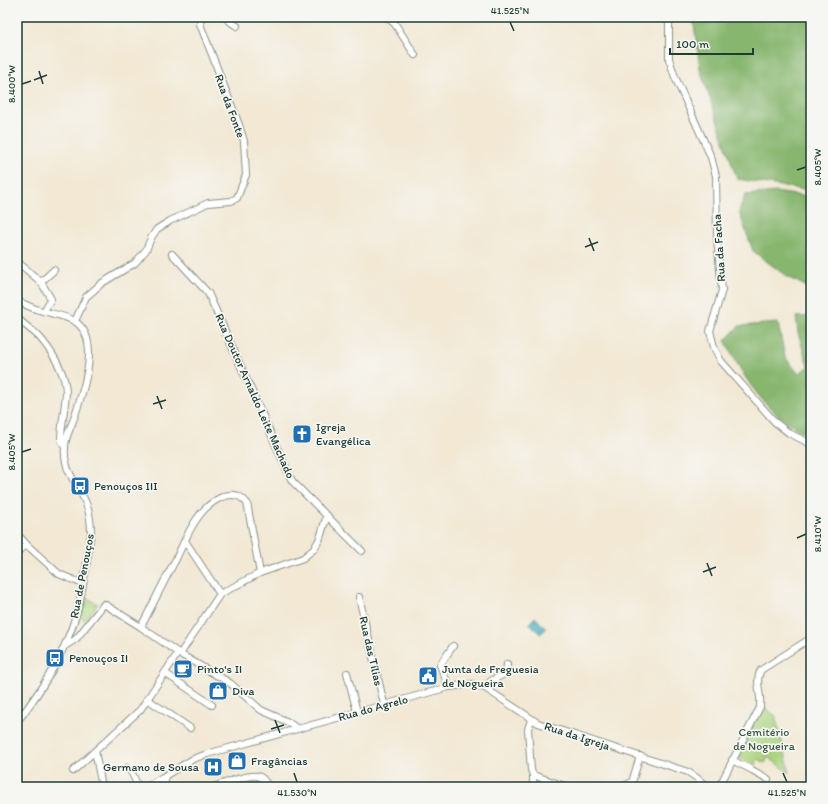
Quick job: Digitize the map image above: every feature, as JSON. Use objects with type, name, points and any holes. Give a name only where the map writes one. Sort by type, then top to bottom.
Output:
[{"type":"street","name":"Rua da Fonte","points":[[75,321],[86,297],[102,283],[135,263],[146,250],[151,238],[158,229],[170,221],[208,203],[231,201],[237,198],[246,175],[244,141],[200,24],[200,17]]},
{"type":"street","points":[[225,17],[237,26]]},
{"type":"street","points":[[387,17],[394,24],[415,54]]},
{"type":"street","name":"Rua da Facha","points":[[669,17],[669,59],[674,77],[712,157],[716,176],[717,239],[722,290],[710,331],[714,347],[721,361],[775,422],[789,433],[811,444]]},
{"type":"street","name":"Rua Doutor Arnaldo Leite Machado","points":[[172,254],[208,293],[292,481],[362,551]]},
{"type":"street","points":[[20,264],[41,282],[51,299],[44,311]]},
{"type":"street","points":[[41,282],[54,270]]},
{"type":"street","points":[[17,301],[75,321]]},
{"type":"street","points":[[17,317],[20,322],[36,333],[54,357],[61,371],[66,391],[61,440],[65,447]]},
{"type":"street","name":"Rua de Penouços","points":[[17,722],[65,646],[76,615],[91,533],[91,520],[82,496],[69,474],[65,462],[67,436],[86,380],[89,354],[86,334],[82,327],[75,321]]},
{"type":"street","points":[[141,627],[196,520],[213,502],[227,495],[236,495],[244,499],[247,503],[260,573]]},
{"type":"street","points":[[73,770],[140,710],[220,594],[260,573],[303,558],[314,549],[320,538],[327,515]]},
{"type":"street","points":[[17,534],[59,574],[82,584]]},
{"type":"street","points":[[185,541],[220,594]]},
{"type":"street","points":[[17,553],[22,548],[28,546]]},
{"type":"street","name":"Rua das Tílias","points":[[359,597],[384,704]]},
{"type":"street","points":[[65,646],[76,638],[104,604],[230,684],[261,710],[288,722],[296,728]]},
{"type":"street","points":[[719,787],[760,707],[761,700],[758,675],[760,670],[811,638]]},
{"type":"street","points":[[449,687],[440,665],[453,646]]},
{"type":"street","points":[[485,688],[491,681],[505,674],[507,664]]},
{"type":"street","points":[[165,673],[212,705]]},
{"type":"street","points":[[347,673],[357,712]]},
{"type":"street","name":"Rua da Igreja","points":[[449,687],[472,684],[485,688],[505,700],[531,720],[551,728],[688,772],[707,787]]},
{"type":"street","name":"Rua do Agrelo","points":[[146,787],[154,785],[165,776],[193,759],[207,754],[296,728],[449,687]]},
{"type":"street","points":[[147,699],[190,728]]},
{"type":"street","points":[[17,708],[23,714]]},
{"type":"street","points":[[531,720],[528,730],[531,770],[533,775],[532,787]]},
{"type":"street","points":[[283,721],[287,731]]},
{"type":"street","points":[[95,751],[102,787]]},
{"type":"street","points":[[622,787],[632,782],[640,756]]},
{"type":"street","points":[[732,760],[768,779]]},
{"type":"street","points":[[127,768],[132,773],[138,787]]},
{"type":"street","points":[[533,775],[568,787]]},
{"type":"street","points":[[165,776],[166,787]]},
{"type":"street","points":[[212,787],[251,776],[258,776],[267,783],[268,787]]},
{"type":"green space","points":[[693,17],[811,17],[811,191],[737,179],[700,69]]},
{"type":"green space","points":[[775,192],[811,197],[811,289],[786,276],[753,251],[739,212],[745,195]]},
{"type":"green space","points":[[811,316],[811,438],[789,424],[762,400],[744,375],[725,340],[739,326],[778,323],[785,357],[799,374],[808,366],[798,333],[796,317]]},
{"type":"green space","points":[[85,597],[98,604],[84,621],[81,618]]},
{"type":"green space","name":"Cemitério de Nogueira","points":[[762,707],[775,715],[790,773],[768,757],[765,763],[758,759],[755,766],[736,756]]},
{"type":"water","points":[[535,617],[546,629],[540,634],[529,623]]},
{"type":"place","name":"Igreja Evangélica","points":[[302,434]]},
{"type":"place","name":"Penouços III","points":[[80,486]]},
{"type":"place","name":"Penouços II","points":[[55,658]]},
{"type":"place","name":"Pinto's II","points":[[183,669]]},
{"type":"place","name":"Junta de Freguesia de Nogueira","points":[[428,676]]},
{"type":"place","name":"Diva","points":[[218,691]]},
{"type":"place","name":"Fragâncias","points":[[237,761]]},
{"type":"place","name":"Germano de Sousa","points":[[213,767]]}]
